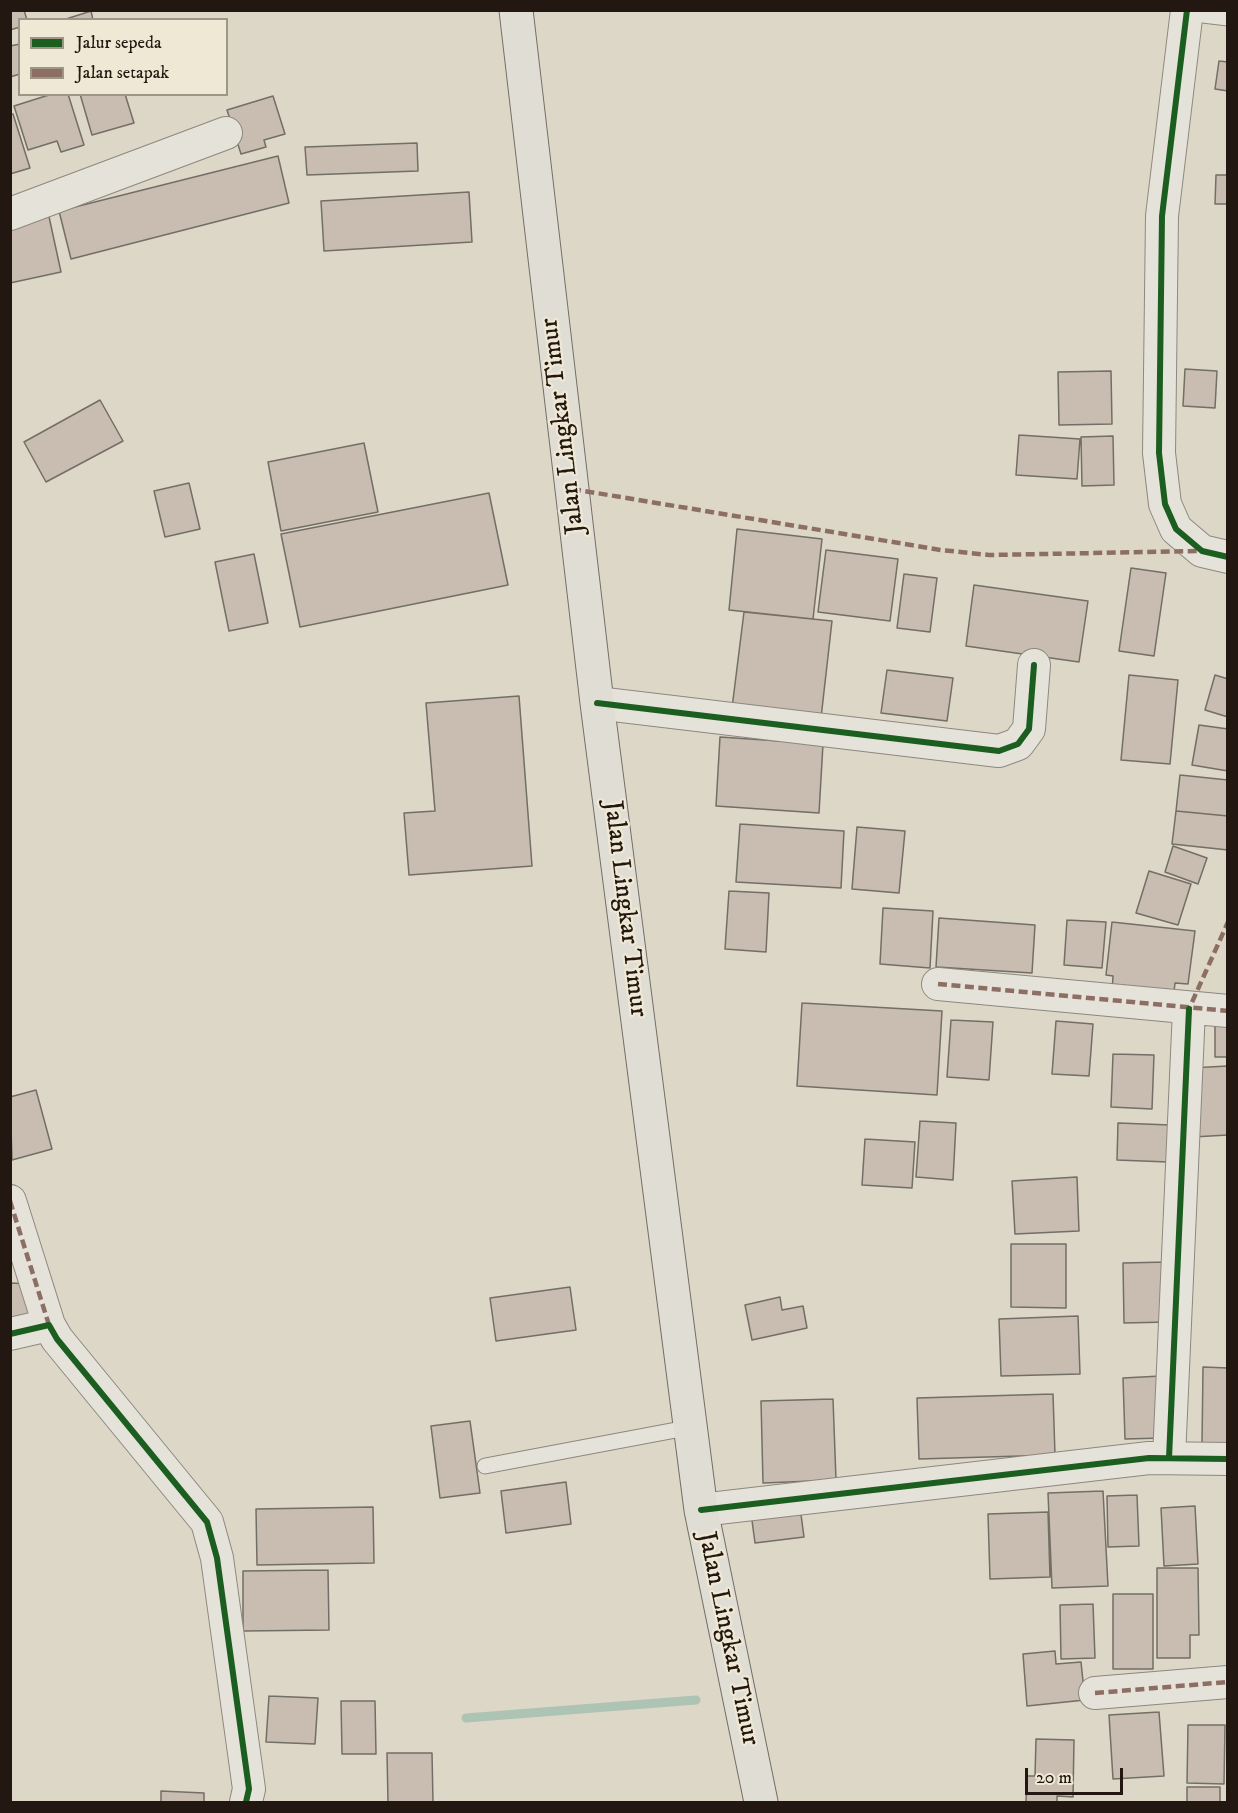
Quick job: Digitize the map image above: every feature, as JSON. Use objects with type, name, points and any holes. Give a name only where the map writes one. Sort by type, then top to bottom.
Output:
[{"type":"highway","name":"Jalan Lingkar Timur","points":[[516,10],[597,703],[701,1510],[761,1803]]},
{"type":"street","points":[[1186,12],[1162,216],[1159,453],[1165,504],[1176,529],[1202,551],[1227,557]]},
{"type":"street","points":[[10,214],[226,133]]},
{"type":"street","points":[[597,703],[999,751],[1018,744],[1029,729],[1034,665]]},
{"type":"street","points":[[938,984],[1227,1011]]},
{"type":"street","points":[[1169,1458],[1189,1009]]},
{"type":"street","points":[[10,1201],[49,1325],[57,1339],[207,1522],[217,1558],[248,1777],[249,1789],[246,1803]]},
{"type":"street","points":[[10,1334],[49,1325]]},
{"type":"street","points":[[701,1510],[1149,1458],[1227,1459]]},
{"type":"street","points":[[1095,1694],[1227,1682]]},
{"type":"lane","points":[[1186,12],[1227,18]]},
{"type":"lane","points":[[485,1466],[692,1427]]},
{"type":"building","points":[[10,10],[24,10],[26,18],[18,18],[18,28],[10,30]]},
{"type":"building","points":[[91,11],[93,18],[69,18]]},
{"type":"building","points":[[18,44],[18,75],[10,77],[10,46]]},
{"type":"building","points":[[1219,61],[1228,62],[1228,91],[1215,89]]},
{"type":"building","points":[[46,96],[69,96],[84,145],[61,152],[57,141],[28,150],[14,106]]},
{"type":"building","points":[[81,96],[126,96],[134,123],[92,135]]},
{"type":"building","points":[[273,96],[285,134],[264,140],[266,147],[241,154],[227,110]]},
{"type":"building","points":[[10,114],[13,114],[30,168],[10,174]]},
{"type":"building","points":[[417,143],[418,171],[307,175],[305,147]]},
{"type":"building","points":[[278,156],[289,203],[71,259],[59,211]]},
{"type":"building","points":[[1216,175],[1228,175],[1228,204],[1215,204]]},
{"type":"building","points":[[469,192],[472,242],[324,251],[321,201]]},
{"type":"building","points":[[48,212],[61,272],[10,283],[10,221]]},
{"type":"building","points":[[1185,369],[1217,371],[1215,408],[1183,406]]},
{"type":"building","points":[[1111,371],[1112,424],[1059,425],[1058,372]]},
{"type":"building","points":[[100,400],[123,441],[46,482],[24,442]]},
{"type":"building","points":[[1019,435],[1080,439],[1077,479],[1016,475]]},
{"type":"building","points":[[1113,436],[1114,485],[1082,486],[1081,437]]},
{"type":"building","points":[[364,443],[378,512],[281,531],[268,462]]},
{"type":"building","points":[[189,483],[200,529],[165,537],[154,491]]},
{"type":"building","points":[[489,493],[508,585],[300,627],[281,534]]},
{"type":"building","points":[[737,529],[822,539],[813,619],[729,610]]},
{"type":"building","points":[[826,550],[898,559],[890,621],[818,612]]},
{"type":"building","points":[[254,554],[268,623],[229,631],[215,562]]},
{"type":"building","points":[[1131,568],[1166,573],[1154,656],[1119,651]]},
{"type":"building","points":[[904,574],[937,578],[930,632],[897,628]]},
{"type":"building","points":[[974,585],[1088,601],[1079,662],[966,646]]},
{"type":"building","points":[[744,612],[832,621],[821,718],[732,708]]},
{"type":"building","points":[[887,670],[953,678],[947,721],[881,713]]},
{"type":"building","points":[[1129,675],[1178,680],[1170,764],[1121,760]]},
{"type":"building","points":[[1215,675],[1228,679],[1228,717],[1205,710]]},
{"type":"building","points":[[519,696],[532,866],[409,875],[404,813],[435,811],[426,703]]},
{"type":"building","points":[[1199,725],[1228,729],[1228,771],[1192,765]]},
{"type":"building","points":[[720,737],[823,744],[819,813],[716,806]]},
{"type":"building","points":[[1180,775],[1228,780],[1228,816],[1176,811]]},
{"type":"building","points":[[1176,811],[1228,816],[1228,850],[1172,844]]},
{"type":"building","points":[[740,824],[844,831],[841,888],[736,882]]},
{"type":"building","points":[[857,827],[905,831],[899,893],[852,889]]},
{"type":"building","points":[[1173,846],[1207,858],[1198,884],[1165,872]]},
{"type":"building","points":[[1149,871],[1191,884],[1178,925],[1136,913]]},
{"type":"building","points":[[729,891],[769,893],[766,952],[725,949]]},
{"type":"building","points":[[883,908],[933,911],[930,968],[880,964]]},
{"type":"building","points":[[939,918],[1035,925],[1032,973],[936,967]]},
{"type":"building","points":[[1067,920],[1106,922],[1102,968],[1064,965]]},
{"type":"building","points":[[1112,922],[1195,931],[1188,984],[1175,983],[1173,1000],[1112,993],[1113,976],[1106,975]]},
{"type":"building","points":[[802,1003],[942,1011],[937,1095],[797,1086]]},
{"type":"building","points":[[951,1020],[993,1022],[989,1080],[947,1077]]},
{"type":"building","points":[[1056,1021],[1093,1024],[1089,1076],[1052,1074]]},
{"type":"building","points":[[1215,1026],[1228,1026],[1228,1057],[1215,1057]]},
{"type":"building","points":[[1113,1054],[1154,1055],[1152,1109],[1111,1107]]},
{"type":"building","points":[[1228,1066],[1228,1135],[1193,1137],[1190,1068]]},
{"type":"building","points":[[36,1090],[52,1149],[12,1160],[10,1097]]},
{"type":"building","points":[[920,1121],[956,1123],[953,1180],[916,1177]]},
{"type":"building","points":[[1118,1123],[1170,1125],[1168,1162],[1117,1160]]},
{"type":"building","points":[[865,1139],[915,1142],[912,1188],[862,1185]]},
{"type":"building","points":[[1077,1177],[1079,1231],[1015,1234],[1012,1181]]},
{"type":"building","points":[[1011,1244],[1066,1244],[1066,1308],[1011,1307]]},
{"type":"building","points":[[1167,1262],[1169,1322],[1124,1323],[1123,1263]]},
{"type":"building","points":[[10,1283],[32,1284],[30,1327],[10,1326]]},
{"type":"building","points":[[570,1287],[576,1330],[496,1341],[490,1298]]},
{"type":"building","points":[[780,1297],[782,1310],[803,1306],[807,1328],[752,1340],[745,1305]]},
{"type":"building","points":[[1078,1316],[1080,1374],[1001,1376],[999,1319]]},
{"type":"building","points":[[1203,1367],[1228,1368],[1228,1444],[1202,1444]]},
{"type":"building","points":[[1161,1376],[1163,1438],[1125,1439],[1123,1378]]},
{"type":"building","points":[[1053,1394],[1055,1455],[919,1459],[917,1398]]},
{"type":"building","points":[[833,1399],[836,1480],[763,1483],[761,1401]]},
{"type":"building","points":[[470,1421],[480,1493],[440,1498],[431,1426]]},
{"type":"building","points":[[566,1482],[571,1524],[506,1533],[501,1491]]},
{"type":"building","points":[[1103,1491],[1108,1586],[1052,1588],[1048,1493]]},
{"type":"building","points":[[1137,1495],[1139,1546],[1108,1547],[1107,1496]]},
{"type":"building","points":[[1195,1506],[1198,1564],[1164,1566],[1161,1508]]},
{"type":"building","points":[[373,1507],[374,1563],[257,1565],[256,1509]]},
{"type":"building","points":[[800,1507],[804,1537],[755,1543],[751,1513]]},
{"type":"building","points":[[1048,1512],[1050,1577],[990,1579],[988,1514]]},
{"type":"building","points":[[1157,1568],[1198,1568],[1199,1635],[1190,1635],[1190,1658],[1157,1658]]},
{"type":"building","points":[[328,1570],[329,1630],[243,1631],[243,1571]]},
{"type":"building","points":[[1113,1594],[1153,1594],[1153,1669],[1113,1669]]},
{"type":"building","points":[[1093,1604],[1095,1658],[1061,1659],[1060,1605]]},
{"type":"building","points":[[1055,1651],[1056,1664],[1081,1662],[1085,1700],[1027,1706],[1023,1654]]},
{"type":"building","points":[[269,1696],[318,1698],[315,1744],[266,1742]]},
{"type":"building","points":[[341,1701],[375,1701],[376,1754],[342,1754]]},
{"type":"building","points":[[1159,1712],[1164,1776],[1113,1779],[1109,1715]]},
{"type":"building","points":[[1188,1725],[1225,1725],[1224,1784],[1187,1783]]},
{"type":"building","points":[[1036,1739],[1074,1740],[1073,1797],[1057,1796],[1057,1802],[1026,1802],[1027,1776],[1035,1776]]},
{"type":"building","points":[[387,1753],[432,1753],[433,1802],[388,1802]]},
{"type":"building","points":[[1187,1787],[1220,1787],[1220,1802],[1187,1802]]},
{"type":"building","points":[[161,1791],[204,1793],[204,1802],[161,1802]]},
{"type":"waterway","points":[[466,1718],[696,1700]]},
{"type":"marked path","points":[[572,489],[941,550],[989,555],[1202,551]]},
{"type":"marked path","points":[[1189,1015],[1189,1009],[1228,922]]},
{"type":"marked path","points":[[938,984],[1228,1011]]},
{"type":"marked path","points":[[10,1201],[49,1325]]},
{"type":"marked path","points":[[1095,1693],[1228,1682]]},
{"type":"cycle path","points":[[1187,10],[1162,216],[1159,453],[1165,504],[1176,529],[1202,551],[1228,557]]},
{"type":"cycle path","points":[[597,703],[999,751],[1018,744],[1029,729],[1034,665]]},
{"type":"cycle path","points":[[1169,1458],[1189,1009]]},
{"type":"cycle path","points":[[10,1334],[49,1325],[57,1339],[207,1522],[217,1558],[249,1789],[246,1802]]},
{"type":"cycle path","points":[[701,1510],[1149,1458],[1228,1459]]}]
